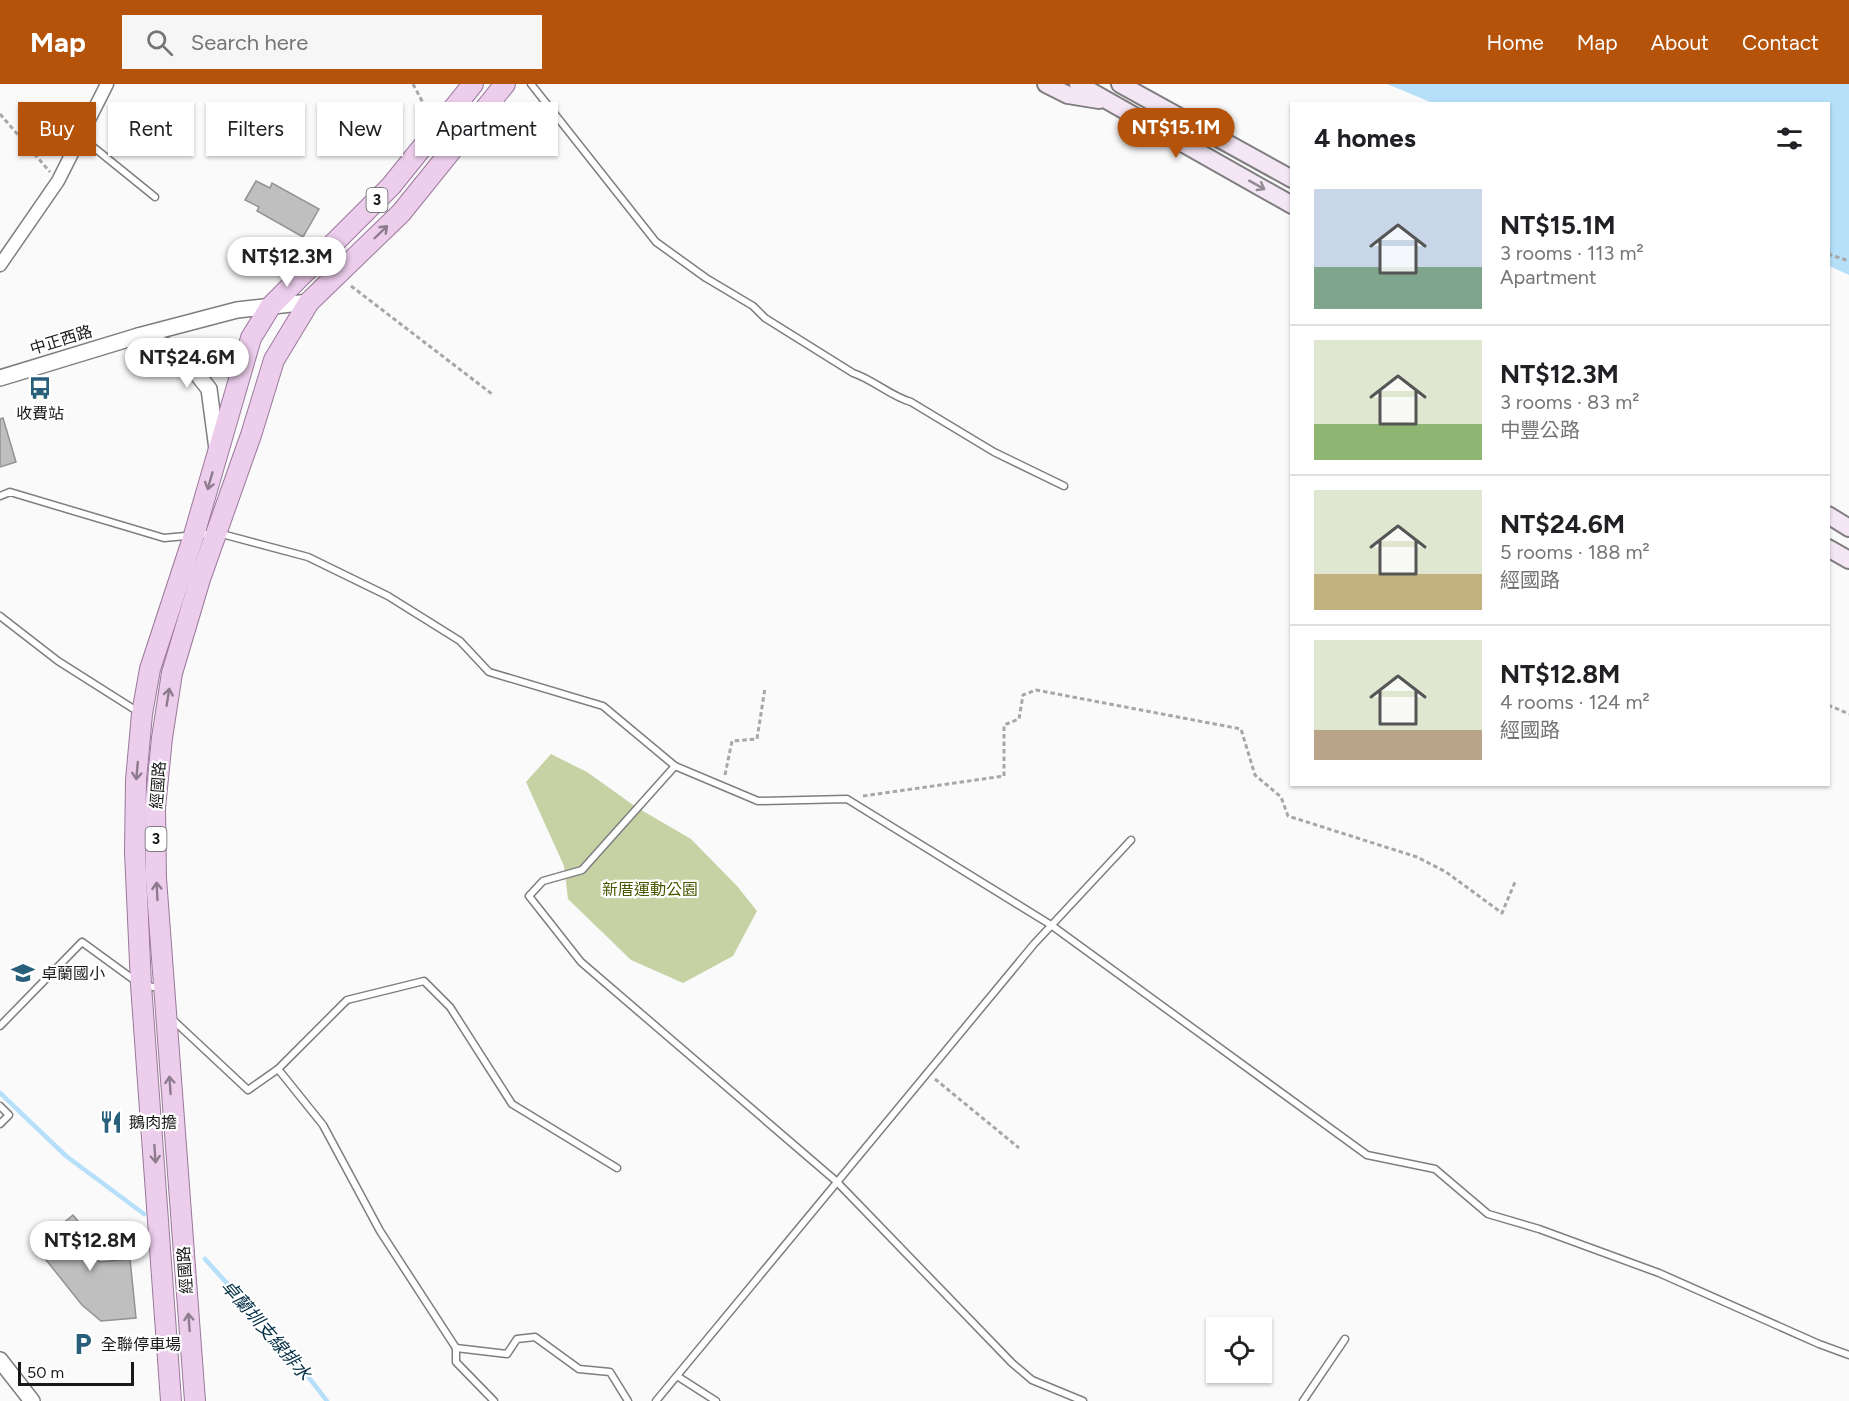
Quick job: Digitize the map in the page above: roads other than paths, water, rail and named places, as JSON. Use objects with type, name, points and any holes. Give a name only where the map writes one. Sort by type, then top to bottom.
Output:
[{"type":"main road","name":"3","points":[[270,307],[396,181],[473,84]]},
{"type":"main road","name":"3","points":[[309,302],[401,213],[505,84]]},
{"type":"main road","points":[[1046,84],[1068,95],[1107,101]]},
{"type":"main road","points":[[1078,84],[1290,204]]},
{"type":"main road","points":[[1107,101],[1112,84]]},
{"type":"main road","points":[[1120,84],[1290,178]]},
{"type":"main road","points":[[396,181],[414,197]]},
{"type":"main road","name":"經國路","points":[[195,1401],[156,878],[155,808],[162,738],[172,674],[200,579],[218,533],[274,360],[309,302]]},
{"type":"main road","name":"經國路","points":[[171,1401],[141,985],[135,852],[136,780],[142,714],[150,669],[194,535],[251,338],[270,307]]},
{"type":"main road","points":[[1830,516],[1849,528]]},
{"type":"main road","points":[[1830,549],[1849,560]]},
{"type":"street","points":[[96,106],[107,84]]},
{"type":"street","points":[[0,265],[58,181],[71,156]]},
{"type":"street","name":"中正西路","points":[[0,378],[138,336],[237,310],[309,302]]},
{"type":"street","points":[[138,336],[178,350],[209,389],[218,453]]},
{"type":"street","points":[[0,1360],[32,1401]]},
{"type":"lane","points":[[531,84],[656,242],[706,278],[753,306],[765,318],[853,373],[867,378],[897,398],[911,402],[994,452],[1064,486]]},
{"type":"lane","points":[[96,148],[155,197]]},
{"type":"lane","points":[[0,496],[10,492],[164,538],[218,533],[308,557],[388,596],[460,641],[489,672],[603,706],[675,766],[758,801],[848,799],[1051,925],[1367,1155],[1435,1169],[1488,1214],[1539,1229],[1659,1273],[1849,1356]]},
{"type":"lane","points":[[0,616],[58,661],[142,714]]},
{"type":"lane","points":[[675,766],[582,870],[543,881],[529,896],[581,962],[836,1181],[1032,1380],[1083,1401]]},
{"type":"lane","points":[[656,1401],[836,1181],[1051,925],[1131,840]]},
{"type":"lane","points":[[0,1026],[82,942],[141,985],[163,988]]},
{"type":"lane","points":[[165,1012],[248,1090],[278,1069],[346,1000],[424,981],[450,1007],[512,1104],[618,1168]]},
{"type":"lane","points":[[278,1069],[323,1125],[380,1231],[456,1348],[456,1362],[494,1401]]},
{"type":"lane","points":[[0,1106],[9,1115],[0,1124]]},
{"type":"lane","points":[[456,1348],[507,1354],[517,1339],[535,1337],[579,1369],[609,1372],[628,1401]]},
{"type":"lane","points":[[1303,1401],[1345,1339]]},
{"type":"lane","points":[[676,1376],[716,1401]]},
{"type":"water","points":[[1387,84],[1849,84],[1849,275],[1830,266],[1830,102],[1430,102]]},
{"type":"waterway","name":"卓蘭圳支線排水","points":[[0,1093],[66,1156],[144,1214]]},
{"type":"waterway","name":"卓蘭圳支線排水","points":[[205,1259],[289,1352],[327,1401]]},
{"type":"place","name":"收費站","points":[[40,388]]},
{"type":"place","name":"卓蘭國小","points":[[23,973]]},
{"type":"place","name":"鵝肉擔","points":[[111,1122]]},
{"type":"place","name":"全聯停車場","points":[[83,1344]]},
{"type":"park label","name":"新厝運動公園","points":[[650,889]]}]
